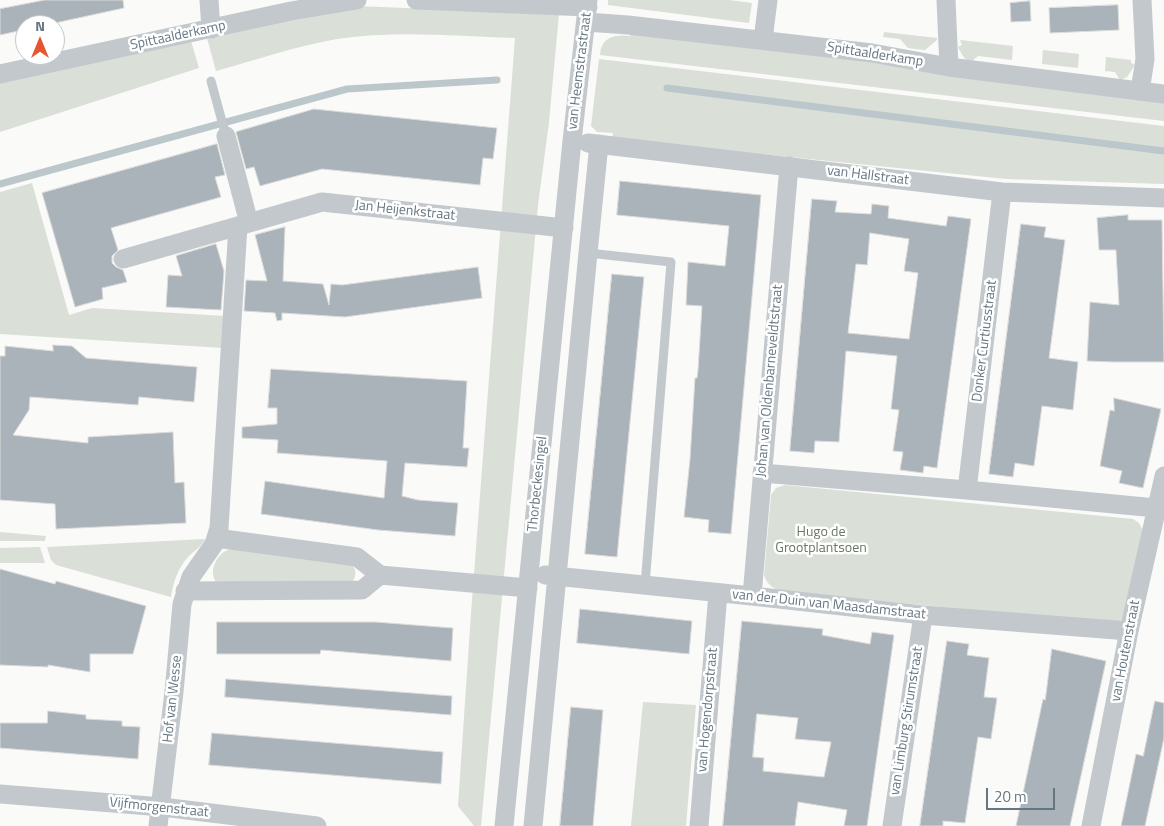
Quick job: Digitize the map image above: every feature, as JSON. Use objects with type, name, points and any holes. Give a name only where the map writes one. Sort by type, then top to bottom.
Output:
[{"type":"street","points":[[209,0],[211,29]]},
{"type":"street","name":"Spittaalderkamp","points":[[0,74],[291,11],[356,0]]},
{"type":"street","name":"Spittaalderkamp","points":[[416,0],[587,10],[628,25],[872,53],[950,68],[1164,94]]},
{"type":"street","points":[[763,40],[768,0]]},
{"type":"street","points":[[946,0],[950,68]]},
{"type":"street","points":[[1140,91],[1145,60],[1142,0]]},
{"type":"street","name":"van Heemstrastraat","points":[[572,141],[587,10]]},
{"type":"street","points":[[226,136],[244,225]]},
{"type":"street","name":"van Hallstraat","points":[[572,141],[1002,192],[1164,198]]},
{"type":"street","name":"Thorbeckesingel","points":[[504,826],[572,141]]},
{"type":"street","name":"Thorbeckesingel","points":[[533,826],[600,144]]},
{"type":"street","name":"Johan van Oldenbarneveldtstraat","points":[[752,596],[789,166]]},
{"type":"street","name":"Donker Curtiusstraat","points":[[967,490],[1002,192]]},
{"type":"street","name":"Jan Heijenkstraat","points":[[123,259],[322,202],[564,228]]},
{"type":"street","name":"Hof van Wesse","points":[[158,826],[162,807],[182,604],[185,591],[195,570],[210,550],[219,528],[230,351],[244,225]]},
{"type":"street","points":[[762,473],[1156,508]]},
{"type":"street","name":"van Houtenstraat","points":[[1091,826],[1129,631],[1164,476]]},
{"type":"street","points":[[216,538],[357,557],[380,575],[529,581]]},
{"type":"street","points":[[185,591],[362,590],[380,575]]},
{"type":"street","name":"van der Duin van Maasdamstraat","points":[[529,581],[557,576],[923,615],[1129,631]]},
{"type":"street","name":"van Hogendorpstraat","points":[[699,826],[718,593]]},
{"type":"street","name":"van Limburg Stirumstraat","points":[[892,826],[923,615]]},
{"type":"street","name":"Vijfmorgenstraat","points":[[0,794],[162,807],[317,826]]},
{"type":"lane","points":[[211,81],[226,136]]},
{"type":"lane","points":[[588,253],[671,262],[645,585]]},
{"type":"green space","points":[[608,0],[729,0],[752,3],[749,23],[608,5]]},
{"type":"green space","points":[[356,6],[559,14],[549,122],[538,205],[481,826],[474,826],[458,806],[515,38],[426,34],[359,36],[306,45],[216,71],[207,38]]},
{"type":"green space","points":[[631,31],[891,63],[1164,103],[1164,121],[600,55],[603,44],[606,41],[614,36],[630,36]]},
{"type":"green space","points":[[884,32],[937,38],[937,40],[925,50],[908,48],[900,39],[883,37]]},
{"type":"green space","points":[[960,40],[1013,46],[1012,60],[978,56],[971,62],[965,58],[958,47],[962,45]]},
{"type":"green space","points":[[191,41],[199,68],[0,132],[0,82]]},
{"type":"green space","points":[[1043,50],[1079,54],[1078,68],[1042,64]]},
{"type":"green space","points":[[1106,57],[1131,60],[1131,63],[1135,65],[1127,77],[1120,80],[1115,72],[1105,71]]},
{"type":"green space","points":[[599,59],[1164,126],[1164,184],[1006,179],[612,139],[613,133],[597,132],[591,126]]},
{"type":"green space","points":[[32,183],[69,315],[92,308],[225,316],[223,348],[0,334],[0,192]]},
{"type":"green space","name":"Hugo de Grootplantsoen","points":[[785,485],[1133,519],[1139,523],[1145,534],[1125,618],[1115,624],[778,590],[768,583],[764,575],[771,495],[776,488]]},
{"type":"green space","points":[[0,532],[46,536],[45,541],[0,541]]},
{"type":"green space","points":[[205,539],[181,566],[171,597],[56,565],[51,560],[47,547]]},
{"type":"green space","points":[[40,547],[45,563],[0,563],[0,548]]},
{"type":"green space","points":[[230,549],[352,565],[355,569],[355,576],[352,582],[216,582],[213,573],[215,563],[221,554]]},
{"type":"green space","points":[[643,702],[696,705],[686,826],[631,826]]},
{"type":"building","points":[[45,0],[123,0],[124,8],[65,21],[65,15],[15,15],[15,32],[0,35],[0,9]]},
{"type":"building","points":[[1030,1],[1031,21],[1011,22],[1010,3]]},
{"type":"building","points":[[1118,5],[1119,30],[1050,33],[1049,8]]},
{"type":"building","points":[[314,109],[497,128],[493,159],[483,158],[480,185],[322,169],[260,186],[254,167],[246,169],[236,132]]},
{"type":"building","points":[[217,144],[225,175],[215,177],[221,197],[111,228],[118,250],[112,256],[112,263],[123,270],[127,282],[102,288],[103,299],[75,307],[42,193]]},
{"type":"building","points":[[620,181],[761,195],[731,534],[708,532],[709,520],[684,517],[702,306],[686,305],[688,262],[725,266],[729,226],[617,215]]},
{"type":"building","points":[[812,199],[837,201],[835,212],[871,214],[872,204],[889,206],[888,218],[946,226],[948,216],[971,219],[937,468],[924,466],[923,473],[900,470],[903,452],[893,451],[899,410],[891,409],[897,356],[846,351],[839,442],[815,441],[814,453],[790,451]],"holes":[[[870,233],[909,239],[904,271],[918,273],[909,339],[848,333],[856,264],[867,265]]]},
{"type":"building","points":[[1128,215],[1128,220],[1162,220],[1164,362],[1087,361],[1090,302],[1119,305],[1116,250],[1099,250],[1097,218]]},
{"type":"building","points":[[1021,224],[1046,227],[1044,237],[1065,240],[1049,358],[1078,362],[1073,410],[1042,406],[1034,466],[1015,463],[1013,477],[989,474]]},
{"type":"building","points":[[285,227],[283,281],[323,284],[329,305],[331,284],[342,285],[478,267],[482,298],[345,317],[282,313],[282,320],[277,321],[275,313],[244,311],[246,280],[267,281],[255,235]]},
{"type":"building","points":[[216,244],[224,271],[221,310],[166,307],[168,275],[182,276],[176,256]]},
{"type":"building","points":[[612,274],[644,277],[617,557],[585,554]]},
{"type":"building","points":[[53,345],[72,346],[86,358],[197,367],[194,402],[139,397],[138,405],[30,397],[29,410],[13,435],[88,443],[88,437],[173,432],[175,483],[184,482],[186,523],[56,529],[55,504],[0,500],[0,356],[5,356],[5,346],[53,351]]},
{"type":"building","points":[[271,369],[467,381],[463,448],[469,448],[467,467],[405,463],[402,496],[418,500],[458,503],[455,536],[378,530],[261,514],[265,481],[384,498],[387,461],[277,453],[278,440],[242,438],[242,427],[277,424],[277,408],[268,408]]},
{"type":"building","points":[[1114,398],[1161,409],[1143,488],[1119,483],[1122,471],[1100,466],[1110,410],[1114,411]]},
{"type":"building","points":[[0,569],[55,584],[56,581],[146,606],[133,654],[90,654],[90,672],[48,665],[48,667],[0,665]]},
{"type":"building","points":[[580,609],[692,621],[689,654],[577,643]]},
{"type":"building","points":[[742,621],[823,629],[822,635],[870,644],[872,632],[894,635],[867,826],[844,826],[847,810],[798,802],[795,826],[723,826]],"holes":[[[757,714],[798,718],[795,739],[831,742],[824,777],[763,771],[764,758],[753,757]]]},
{"type":"building","points":[[217,622],[375,622],[453,628],[451,661],[321,650],[320,654],[217,654]]},
{"type":"building","points":[[947,641],[969,644],[967,655],[989,658],[984,697],[997,698],[991,739],[978,737],[965,823],[943,821],[943,826],[920,826]]},
{"type":"building","points":[[1052,649],[1106,661],[1070,826],[1016,826],[1043,699],[1045,700]]},
{"type":"building","points":[[226,679],[452,696],[451,715],[225,697]]},
{"type":"building","points":[[1155,701],[1164,703],[1164,738],[1145,826],[1121,826],[1136,754],[1143,756]]},
{"type":"building","points":[[571,707],[603,710],[593,826],[560,826]]},
{"type":"building","points":[[48,711],[86,715],[86,719],[122,721],[122,726],[140,727],[138,759],[0,748],[0,723],[47,723]]},
{"type":"building","points":[[212,733],[443,752],[441,784],[209,765]]},
{"type":"waterway","points":[[0,184],[347,89],[497,80]]},
{"type":"waterway","points":[[667,88],[1164,151]]}]
